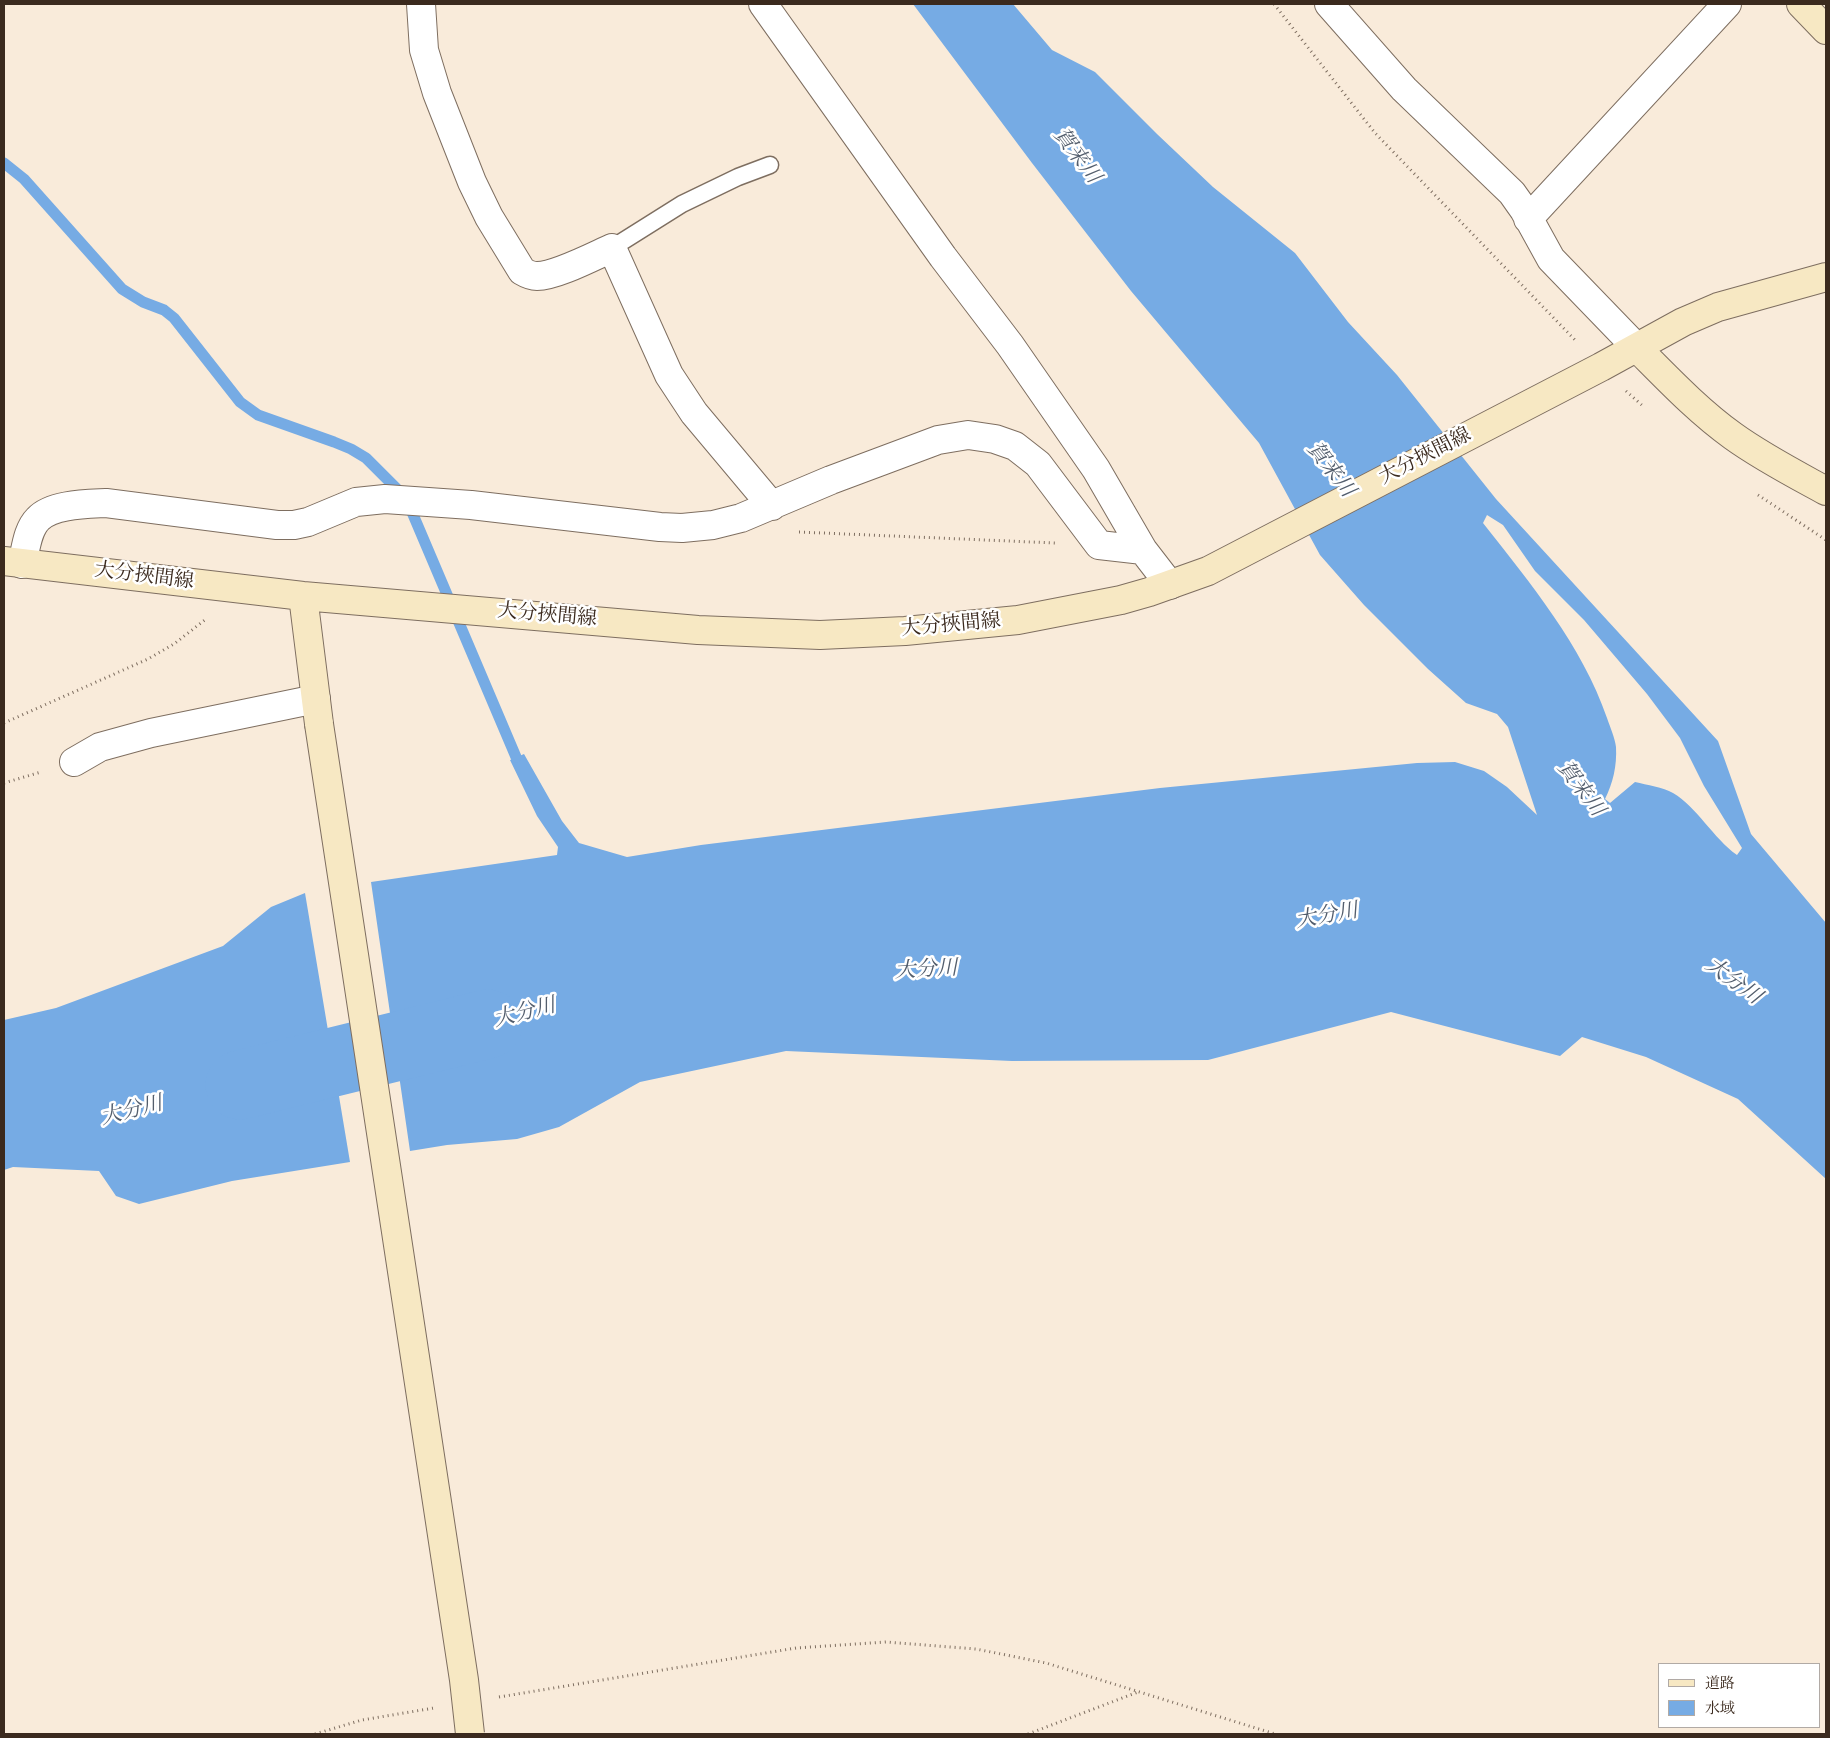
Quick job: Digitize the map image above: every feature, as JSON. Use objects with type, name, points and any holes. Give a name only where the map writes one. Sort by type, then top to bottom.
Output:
[{"type":"main road","points":[[1801,4],[1826,30]]},
{"type":"main road","name":"大分挾間線","points":[[13,562],[303,596],[698,630],[820,635],[906,631],[1018,620],[1112,602],[1170,585],[1208,571],[1593,372],[1683,322],[1718,307],[1826,277]]},
{"type":"main road","points":[[1636,348],[1688,398],[1732,436],[1826,491]]},
{"type":"main road","points":[[303,596],[318,712],[464,1680],[470,1734]]},
{"type":"street","points":[[421,4],[424,50],[436,93],[472,182],[489,217],[522,271],[529,275],[538,276],[555,272],[612,248],[678,391],[694,413],[772,506]]},
{"type":"street","points":[[763,4],[937,250],[1010,345],[1096,469],[1143,550],[1170,585]]},
{"type":"street","points":[[1329,4],[1404,90],[1512,193],[1550,259],[1636,348]]},
{"type":"street","points":[[1528,219],[1727,4]]},
{"type":"street","points":[[13,562],[38,518],[60,508],[106,503],[268,524],[294,525],[356,502],[385,499],[471,505],[682,528],[713,525],[741,518],[831,480],[938,440],[968,435],[980,436],[1015,446],[1038,464],[1099,545],[1143,550]]},
{"type":"street","points":[[74,762],[100,747],[151,733],[318,712]]},
{"type":"lane","points":[[612,248],[682,204],[770,164]]},
{"type":"path","points":[[1274,4],[1375,133],[1572,338]]},
{"type":"path","points":[[793,532],[1099,545]]},
{"type":"path","points":[[4,723],[148,659],[190,633],[206,619]]},
{"type":"path","points":[[4,783],[74,762]]},
{"type":"path","points":[[497,1698],[796,1648],[886,1642],[976,1649],[1046,1663],[1275,1734]]},
{"type":"path","points":[[1028,1734],[1138,1692]]},
{"type":"path","points":[[315,1734],[362,1720],[439,1707]]},
{"type":"water","name":"賀来川","points":[[913,4],[1013,4],[1052,50],[1095,72],[1213,187],[1295,253],[1348,322],[1397,375],[1496,499],[1718,741],[1751,834],[1826,923],[1826,1179],[1738,1099],[1646,1057],[1582,1037],[1560,1056],[1391,1012],[1208,1060],[1012,1061],[786,1051],[640,1082],[559,1127],[517,1139],[447,1145],[410,1151],[371,882],[557,855],[558,847],[537,816],[510,760],[524,754],[562,821],[579,843],[627,857],[701,845],[1160,788],[1417,763],[1455,762],[1484,771],[1507,787],[1537,815],[1508,727],[1497,714],[1466,703],[1428,669],[1364,605],[1320,555],[1259,443],[1131,291]],"holes":[[[1487,515],[1503,525],[1535,571],[1584,620],[1647,694],[1680,738],[1704,786],[1742,848],[1737,855],[1720,840],[1690,806],[1669,791],[1635,782],[1610,803],[1605,799],[1614,774],[1616,761],[1615,740],[1607,718],[1584,665],[1569,640],[1536,592],[1483,523]]]},
{"type":"water","points":[[305,893],[350,1162],[232,1181],[139,1204],[116,1196],[99,1171],[13,1167],[4,1170],[4,1020],[56,1008],[223,946],[271,907]]},
{"type":"waterway","points":[[4,163],[24,179],[122,289],[143,302],[164,310],[174,318],[240,402],[258,415],[351,449],[366,458],[406,498],[516,757]]},
{"type":"waterway","name":"大分川","points":[[240,1085],[488,1024]]}]
